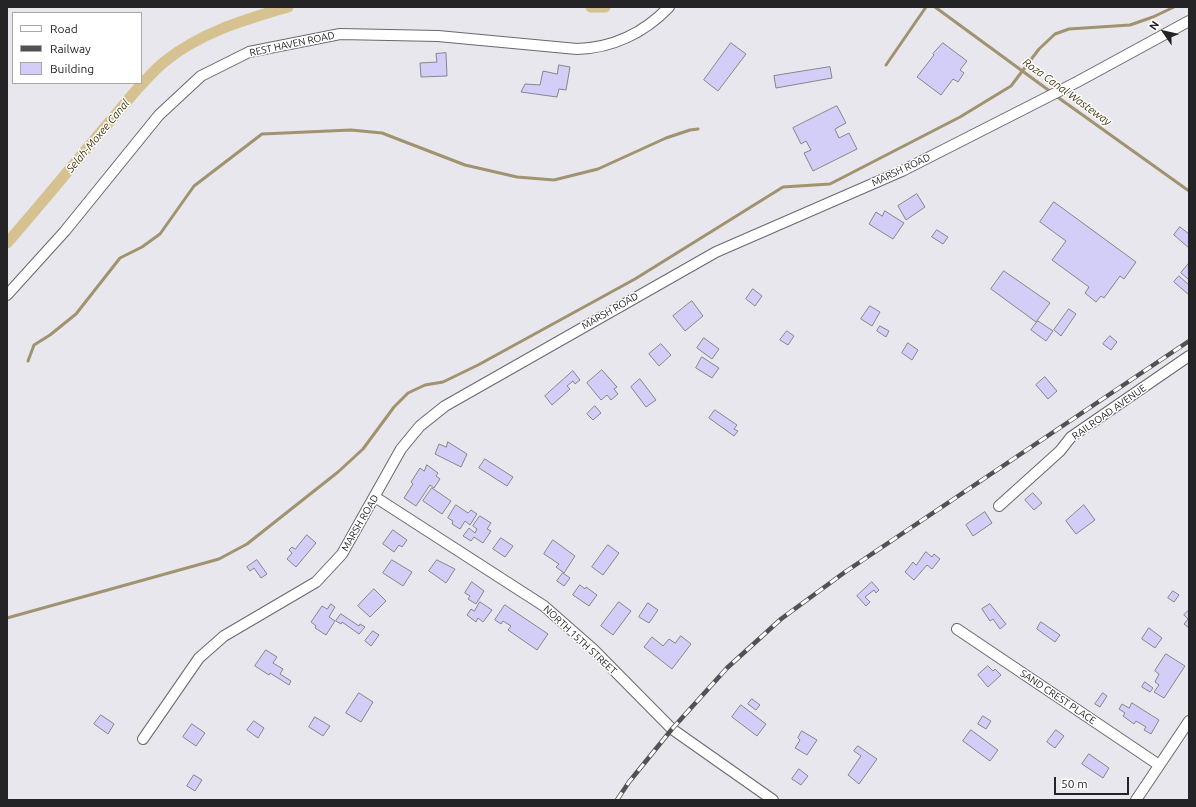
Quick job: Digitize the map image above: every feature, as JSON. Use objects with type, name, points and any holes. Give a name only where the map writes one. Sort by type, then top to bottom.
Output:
[{"type":"street","name":"REST HAVEN ROAD","points":[[7,295],[65,232],[159,115],[201,76],[249,52],[340,34],[438,36],[577,49],[594,48],[615,43],[634,34],[662,14],[669,7]]},
{"type":"street","name":"MARSH ROAD","points":[[143,738],[199,658],[224,636],[316,582],[342,554],[401,449],[420,426],[445,406],[716,252],[902,171],[1077,82],[1189,21]]},
{"type":"street","name":"RAILROAD AVENUE","points":[[999,506],[1060,451],[1071,437],[1189,356]]},
{"type":"street","name":"NORTH 15TH STREET","points":[[375,496],[544,606],[593,649],[672,729],[773,800]]},
{"type":"street","name":"SAND CREST PLACE","points":[[957,629],[1159,765]]},
{"type":"street","points":[[1136,800],[1189,721]]},
{"type":"building","points":[[731,43],[746,54],[718,91],[704,80]]},
{"type":"building","points":[[943,43],[967,61],[960,70],[964,73],[958,82],[953,79],[941,95],[917,77],[934,55],[933,54]]},
{"type":"building","points":[[446,53],[447,76],[421,77],[420,63],[437,62],[436,54]]},
{"type":"building","points":[[559,65],[570,67],[566,90],[559,89],[557,97],[521,92],[525,84],[540,85],[543,71],[557,74]]},
{"type":"building","points":[[830,67],[832,78],[776,88],[774,76]]},
{"type":"building","points":[[837,106],[846,123],[835,129],[839,138],[849,133],[857,149],[813,171],[804,153],[811,150],[806,141],[801,144],[793,128]]},
{"type":"building","points":[[917,194],[925,207],[906,220],[898,206]]},
{"type":"building","points":[[1054,202],[1136,262],[1124,279],[1120,276],[1104,298],[1101,296],[1096,302],[1085,293],[1089,287],[1052,260],[1066,241],[1040,222]]},
{"type":"building","points":[[885,211],[904,223],[893,239],[869,224],[876,212],[882,216]]},
{"type":"building","points":[[1180,227],[1189,234],[1189,248],[1174,235]]},
{"type":"building","points":[[937,230],[948,237],[943,244],[932,237]]},
{"type":"building","points":[[1189,263],[1189,278],[1188,279],[1181,273]]},
{"type":"building","points":[[1004,271],[1050,303],[1036,322],[991,289]]},
{"type":"building","points":[[1179,276],[1189,285],[1189,295],[1174,282]]},
{"type":"building","points":[[753,289],[762,296],[755,306],[746,299]]},
{"type":"building","points":[[692,301],[703,316],[685,331],[673,316]]},
{"type":"building","points":[[870,306],[880,312],[872,326],[861,319]]},
{"type":"building","points":[[1069,309],[1076,314],[1061,336],[1054,330]]},
{"type":"building","points":[[1038,321],[1053,331],[1046,341],[1031,330]]},
{"type":"building","points":[[880,326],[889,331],[886,337],[877,331]]},
{"type":"building","points":[[787,331],[794,336],[788,345],[780,340]]},
{"type":"building","points":[[1110,336],[1117,342],[1111,350],[1103,344]]},
{"type":"building","points":[[704,338],[719,349],[712,359],[697,348]]},
{"type":"building","points":[[908,343],[918,350],[912,360],[902,353]]},
{"type":"building","points":[[661,344],[671,355],[659,366],[649,354]]},
{"type":"building","points":[[702,357],[719,368],[712,378],[696,368]]},
{"type":"building","points":[[602,370],[617,387],[614,389],[618,394],[611,400],[607,395],[601,400],[587,383]]},
{"type":"building","points":[[573,371],[580,380],[575,384],[573,381],[567,386],[570,389],[552,405],[545,396]]},
{"type":"building","points":[[1045,377],[1057,391],[1048,399],[1036,385]]},
{"type":"building","points":[[640,379],[656,400],[646,407],[631,387]]},
{"type":"building","points":[[595,406],[601,413],[593,420],[587,414]]},
{"type":"building","points":[[715,410],[737,425],[734,429],[738,431],[734,436],[709,418]]},
{"type":"building","points":[[448,442],[467,454],[461,467],[435,454],[439,444],[446,447]]},
{"type":"building","points":[[485,459],[513,477],[507,486],[479,468]]},
{"type":"building","points":[[427,465],[438,473],[436,476],[440,479],[434,488],[430,485],[416,506],[404,498],[413,484],[411,482],[420,468],[424,471]]},
{"type":"building","points":[[432,488],[451,501],[442,514],[423,501]]},
{"type":"building","points":[[1033,493],[1042,503],[1034,510],[1025,500]]},
{"type":"building","points":[[456,505],[468,513],[471,510],[477,514],[470,525],[465,521],[460,529],[452,524],[453,521],[448,518]]},
{"type":"building","points":[[1084,505],[1095,520],[1076,534],[1066,521]]},
{"type":"building","points":[[985,512],[992,523],[973,536],[966,525]]},
{"type":"building","points":[[480,516],[491,523],[487,529],[491,531],[483,543],[474,537],[471,541],[463,536],[469,528],[475,533],[477,529],[473,526]]},
{"type":"building","points":[[393,530],[407,540],[402,547],[399,545],[394,552],[383,544]]},
{"type":"building","points":[[307,535],[316,543],[296,567],[287,559],[292,553],[289,550],[292,547],[295,549]]},
{"type":"building","points":[[501,538],[513,546],[505,557],[493,549]]},
{"type":"building","points":[[553,540],[575,556],[564,573],[556,567],[559,564],[544,554]]},
{"type":"building","points":[[608,545],[619,553],[603,575],[592,567]]},
{"type":"building","points":[[926,552],[932,557],[934,554],[940,559],[932,569],[927,565],[914,580],[905,572],[913,562],[916,565]]},
{"type":"building","points":[[257,560],[267,574],[261,578],[254,568],[250,571],[247,567]]},
{"type":"building","points":[[392,560],[412,572],[403,586],[383,573]]},
{"type":"building","points":[[437,560],[455,569],[446,583],[429,571]]},
{"type":"building","points":[[563,573],[570,578],[564,586],[557,581]]},
{"type":"building","points":[[472,582],[484,591],[476,604],[468,599],[470,596],[465,593]]},
{"type":"building","points":[[872,582],[879,590],[876,593],[874,590],[865,597],[870,602],[866,606],[857,596]]},
{"type":"building","points":[[580,585],[585,589],[586,587],[597,595],[589,606],[573,595]]},
{"type":"building","points":[[374,589],[386,601],[370,617],[358,606]]},
{"type":"building","points":[[1173,591],[1179,595],[1174,602],[1168,598]]},
{"type":"building","points":[[480,602],[492,610],[483,622],[478,618],[476,622],[467,615],[471,609],[474,611]]},
{"type":"building","points":[[619,602],[631,611],[613,635],[601,626]]},
{"type":"building","points":[[648,603],[658,610],[649,623],[639,617]]},
{"type":"building","points":[[331,604],[335,607],[329,617],[335,621],[326,635],[315,628],[316,626],[311,622],[322,606],[327,609]]},
{"type":"building","points":[[990,604],[1006,624],[1000,629],[993,619],[990,621],[982,609]]},
{"type":"building","points":[[505,605],[548,634],[537,650],[508,630],[511,626],[503,621],[501,624],[495,620]]},
{"type":"building","points":[[1189,610],[1189,628],[1184,624],[1188,619],[1184,615]]},
{"type":"building","points":[[341,614],[359,626],[360,624],[365,627],[359,634],[342,622],[341,624],[336,621]]},
{"type":"building","points":[[1041,622],[1060,635],[1055,642],[1037,629]]},
{"type":"building","points":[[1149,628],[1162,638],[1155,648],[1142,639]]},
{"type":"building","points":[[373,631],[379,635],[371,646],[365,641]]},
{"type":"building","points":[[681,636],[691,644],[672,669],[644,647],[652,637],[663,646],[669,639],[675,643]]},
{"type":"building","points":[[266,650],[277,657],[273,663],[283,669],[280,674],[291,681],[289,685],[270,673],[269,675],[255,666]]},
{"type":"building","points":[[1166,654],[1185,666],[1164,698],[1154,692],[1159,685],[1155,682],[1159,674],[1155,671]]},
{"type":"building","points":[[988,666],[993,671],[995,669],[1001,675],[988,687],[978,675]]},
{"type":"building","points":[[1145,682],[1153,688],[1150,692],[1142,687]]},
{"type":"building","points":[[359,693],[373,702],[361,722],[346,713]]},
{"type":"building","points":[[1103,693],[1107,696],[1100,707],[1095,704]]},
{"type":"building","points":[[752,699],[760,705],[756,710],[748,704]]},
{"type":"building","points":[[1132,703],[1159,720],[1151,734],[1144,730],[1146,727],[1136,721],[1134,724],[1123,716],[1125,713],[1119,709],[1122,704],[1129,708]]},
{"type":"building","points":[[741,705],[766,724],[757,736],[732,717]]},
{"type":"building","points":[[101,715],[114,724],[108,734],[94,724]]},
{"type":"building","points":[[983,716],[991,721],[986,729],[978,724]]},
{"type":"building","points":[[315,717],[330,726],[323,736],[309,727]]},
{"type":"building","points":[[254,721],[264,728],[258,738],[247,730]]},
{"type":"building","points":[[192,724],[205,733],[196,746],[183,737]]},
{"type":"building","points":[[971,730],[998,750],[990,761],[963,741]]},
{"type":"building","points":[[1056,730],[1064,736],[1055,748],[1047,742]]},
{"type":"building","points":[[802,731],[817,740],[807,755],[795,748],[800,740],[798,738]]},
{"type":"building","points":[[858,746],[877,759],[859,784],[848,775],[861,756],[854,751]]},
{"type":"building","points":[[1089,754],[1109,768],[1103,778],[1082,764]]},
{"type":"building","points":[[799,769],[808,776],[801,785],[792,779]]},
{"type":"building","points":[[194,775],[202,780],[195,791],[187,786]]},
{"type":"waterway","name":"Selah-Moxee Canal","points":[[142,84],[164,62],[178,52],[208,35],[239,22],[288,7]]},
{"type":"waterway","name":"Selah-Moxee Canal","points":[[591,7],[605,7]]},
{"type":"waterway","points":[[886,65],[926,7]]},
{"type":"waterway","name":"Roza Canal Wasteway","points":[[935,7],[1051,92]]},
{"type":"waterway","points":[[7,618],[219,559],[247,544],[338,472],[363,449],[394,407],[408,393],[425,385],[443,382],[478,365],[635,279],[783,187],[830,184],[960,117],[1011,86],[1039,49],[1055,34],[1069,29],[1130,25],[1153,17],[1174,7]]},
{"type":"waterway","name":"Selah-Moxee Canal","points":[[7,243],[142,84]]},
{"type":"waterway","name":"Roza Canal Wasteway","points":[[1056,96],[1189,191]]},
{"type":"waterway","points":[[28,361],[34,345],[50,335],[76,314],[120,258],[142,247],[160,234],[194,186],[262,134],[351,130],[382,133],[465,165],[517,177],[554,180],[598,169],[666,138],[690,130],[698,129]]},
{"type":"railway","points":[[617,800],[629,782],[672,729],[727,668],[781,619],[845,572],[1189,341]]}]
